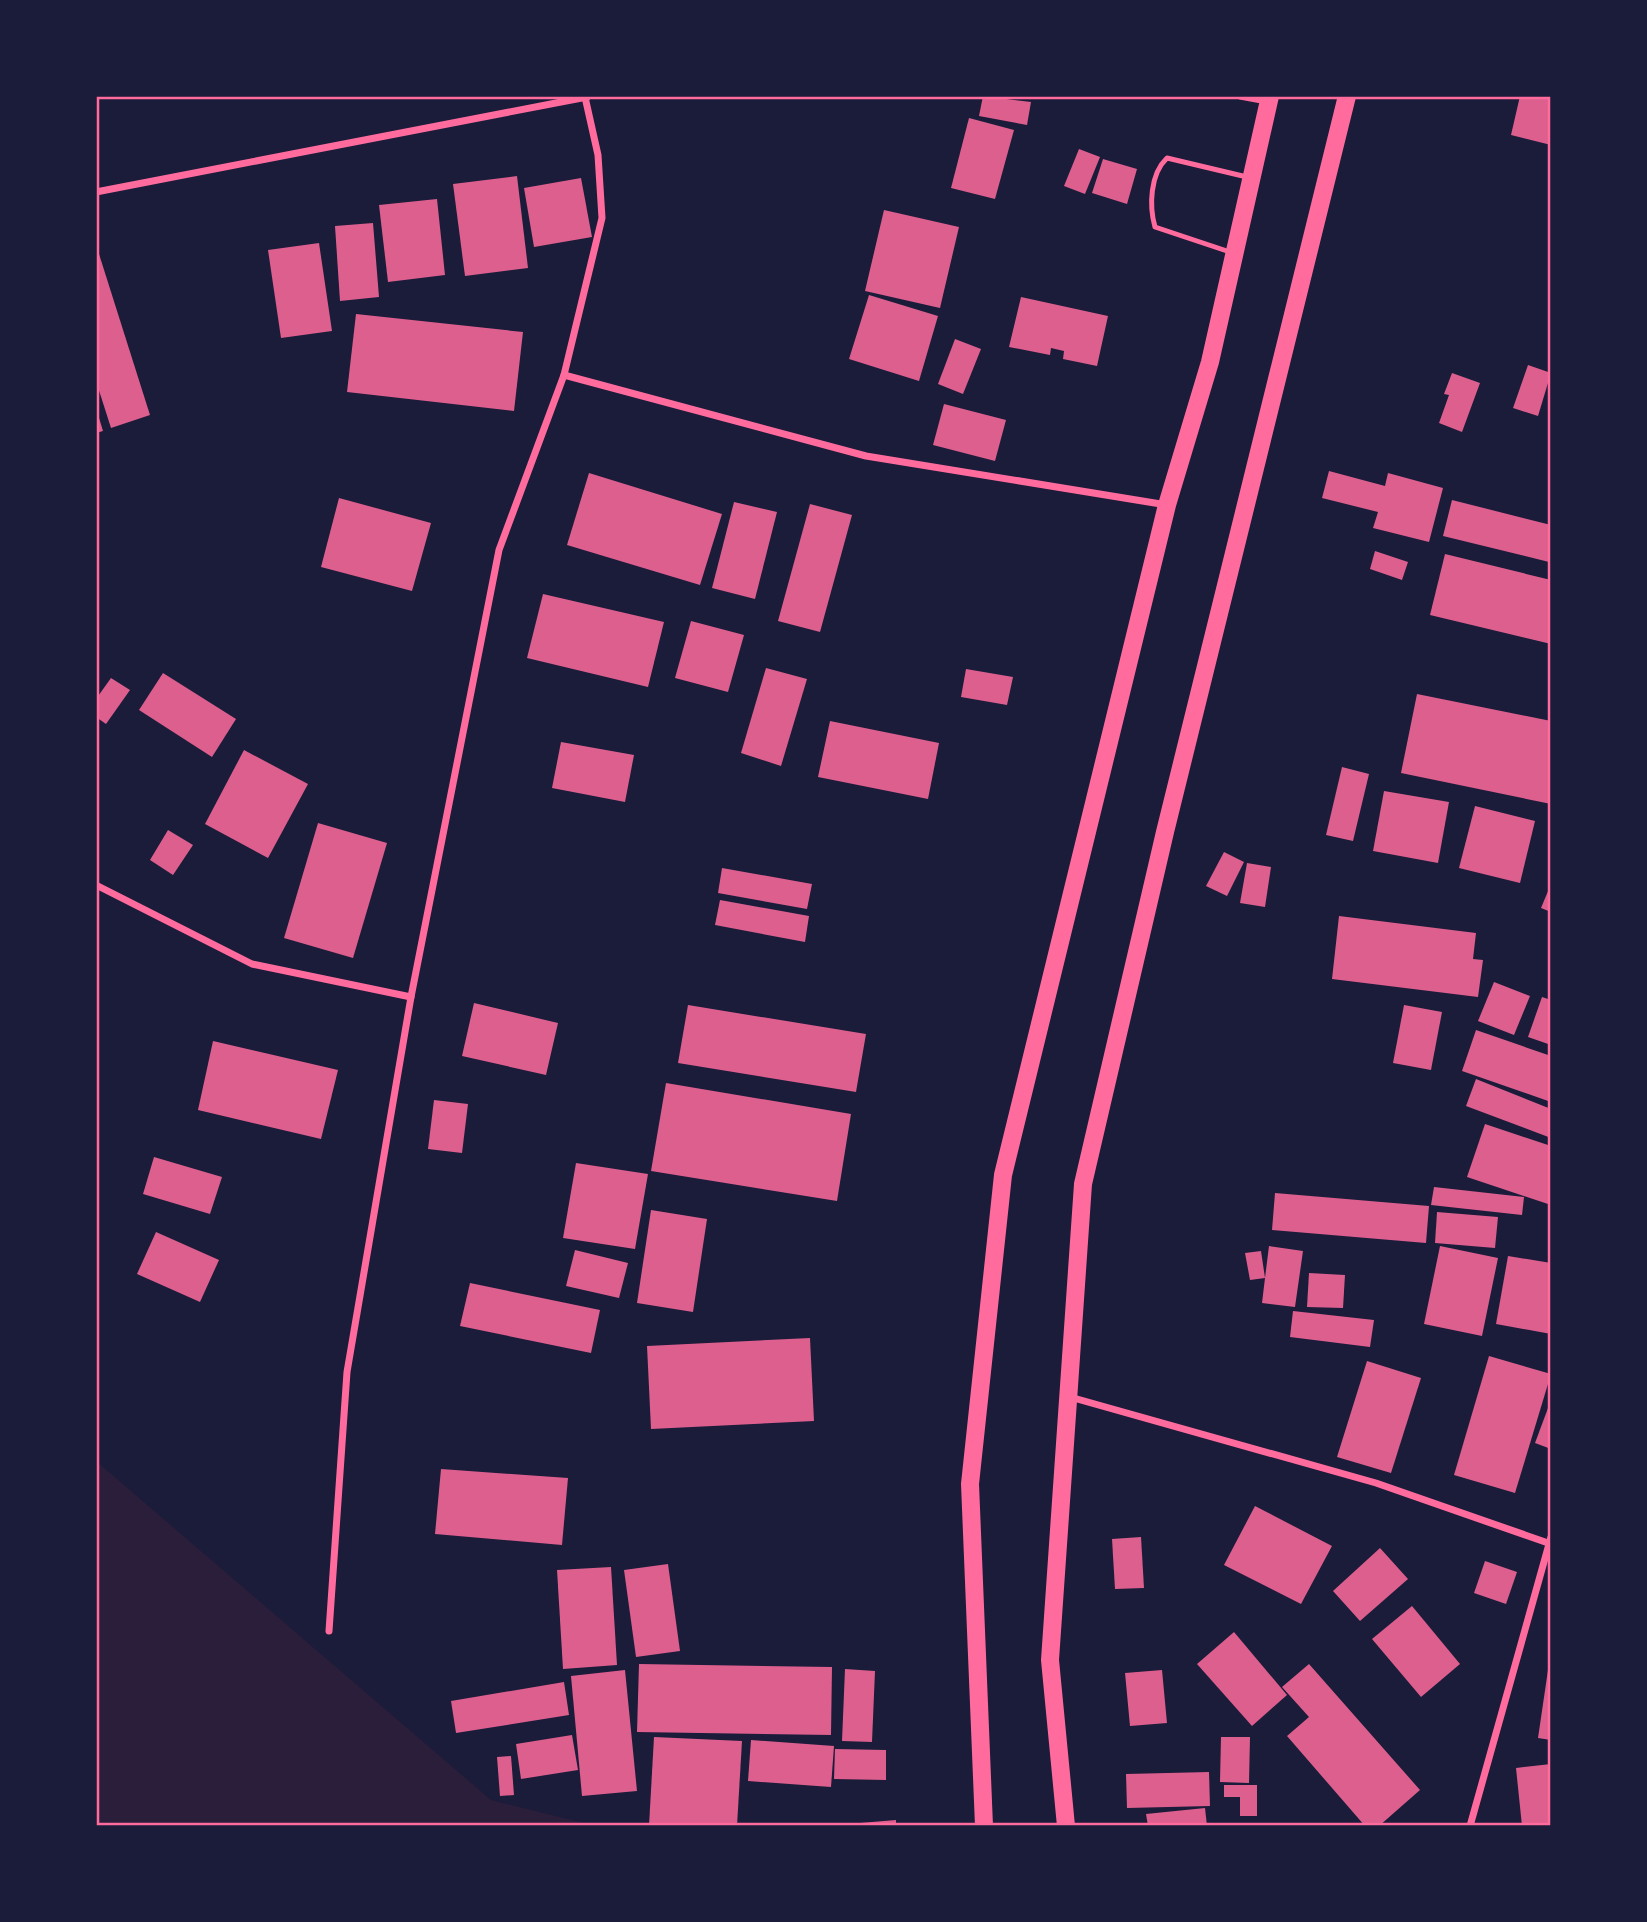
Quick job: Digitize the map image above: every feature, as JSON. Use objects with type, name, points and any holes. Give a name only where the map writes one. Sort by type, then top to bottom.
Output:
[{"type":"main road","points":[[1066,1826],[1050,1660],[1066,1395],[1083,1184],[1166,832],[1347,96]]},
{"type":"main road","points":[[984,1826],[971,1484],[1003,1175],[1167,505],[1210,362],[1270,99]]},
{"type":"street","points":[[1240,96],[1270,99]]},
{"type":"street","points":[[96,192],[587,97],[598,155],[602,218],[564,375],[499,550],[411,997],[346,1372],[329,1631]]},
{"type":"street","points":[[564,375],[866,456],[1167,505]]},
{"type":"street","points":[[96,885],[252,964],[411,997]]},
{"type":"street","points":[[1066,1395],[1376,1483],[1550,1541],[1469,1826]]},
{"type":"lane","points":[[1234,254],[1155,227],[1150,202],[1160,165],[1167,158],[1250,178]]},
{"type":"shaded area","points":[[96,1461],[491,1800],[596,1826],[96,1826]]},
{"type":"building","points":[[983,96],[1031,102],[1027,125],[979,116]]},
{"type":"building","points":[[1520,96],[1551,96],[1551,145],[1511,135]]},
{"type":"building","points":[[969,118],[1014,130],[995,199],[951,188]]},
{"type":"building","points":[[1079,149],[1100,157],[1085,194],[1064,186]]},
{"type":"building","points":[[1103,159],[1137,169],[1127,204],[1092,193]]},
{"type":"building","points":[[517,176],[528,268],[465,276],[453,184]]},
{"type":"building","points":[[581,178],[592,237],[534,247],[524,188]]},
{"type":"building","points":[[437,199],[445,275],[388,282],[379,205]]},
{"type":"building","points":[[884,210],[959,227],[940,308],[865,291]]},
{"type":"building","points":[[373,223],[379,297],[340,301],[335,226]]},
{"type":"building","points":[[319,243],[332,331],[281,338],[268,250]]},
{"type":"building","points":[[99,254],[150,415],[111,428],[96,381],[96,255]]},
{"type":"building","points":[[869,295],[938,316],[919,381],[849,359]]},
{"type":"building","points":[[1021,297],[1108,316],[1097,366],[1063,359],[1064,351],[1051,348],[1050,355],[1009,347]]},
{"type":"building","points":[[356,314],[523,332],[514,411],[347,392]]},
{"type":"building","points":[[955,339],[981,349],[963,394],[938,384]]},
{"type":"building","points":[[1528,365],[1551,373],[1538,416],[1513,408]]},
{"type":"building","points":[[1452,373],[1480,383],[1462,432],[1439,423],[1449,395],[1444,394]]},
{"type":"building","points":[[944,404],[1006,420],[995,461],[933,445]]},
{"type":"building","points":[[96,408],[103,431],[96,433]]},
{"type":"building","points":[[1329,471],[1385,486],[1388,473],[1443,488],[1429,542],[1373,528],[1378,512],[1322,498]]},
{"type":"building","points":[[589,473],[722,514],[700,585],[567,545]]},
{"type":"building","points":[[339,498],[431,523],[412,591],[321,567]]},
{"type":"building","points":[[1452,500],[1551,525],[1549,562],[1443,536]]},
{"type":"building","points":[[734,502],[777,512],[755,599],[712,588]]},
{"type":"building","points":[[810,504],[852,515],[820,632],[778,621]]},
{"type":"building","points":[[1375,551],[1408,562],[1402,580],[1370,569]]},
{"type":"building","points":[[1445,554],[1551,580],[1551,644],[1430,615]]},
{"type":"building","points":[[543,594],[664,622],[648,687],[527,658]]},
{"type":"building","points":[[691,621],[744,635],[728,692],[675,678]]},
{"type":"building","points":[[766,668],[807,679],[781,766],[741,753]]},
{"type":"building","points":[[966,669],[1013,677],[1007,705],[961,697]]},
{"type":"building","points":[[163,673],[236,719],[212,757],[139,710]]},
{"type":"building","points":[[111,678],[130,690],[106,724],[96,717],[96,699]]},
{"type":"building","points":[[1417,694],[1551,721],[1551,804],[1401,773]]},
{"type":"building","points":[[830,721],[939,743],[928,799],[818,777]]},
{"type":"building","points":[[561,742],[634,755],[625,802],[552,788]]},
{"type":"building","points":[[244,750],[308,784],[268,858],[205,824]]},
{"type":"building","points":[[1342,767],[1369,774],[1353,841],[1326,835]]},
{"type":"building","points":[[1384,791],[1449,802],[1438,863],[1373,851]]},
{"type":"building","points":[[1475,806],[1535,821],[1520,883],[1459,868]]},
{"type":"building","points":[[318,823],[387,843],[353,958],[284,938]]},
{"type":"building","points":[[168,830],[193,845],[173,875],[150,860]]},
{"type":"building","points":[[1224,852],[1244,862],[1227,896],[1206,886]]},
{"type":"building","points":[[1247,863],[1271,867],[1265,907],[1240,903]]},
{"type":"building","points":[[722,868],[812,884],[807,909],[718,893]]},
{"type":"building","points":[[1551,884],[1551,912],[1541,908]]},
{"type":"building","points":[[720,900],[809,916],[805,942],[715,925]]},
{"type":"building","points":[[1339,916],[1476,933],[1473,959],[1483,960],[1478,997],[1332,979]]},
{"type":"building","points":[[1494,982],[1530,996],[1514,1035],[1478,1021]]},
{"type":"building","points":[[1542,997],[1551,1000],[1551,1045],[1528,1037]]},
{"type":"building","points":[[474,1003],[558,1023],[546,1075],[462,1056]]},
{"type":"building","points":[[688,1005],[866,1034],[856,1092],[678,1063]]},
{"type":"building","points":[[1404,1005],[1442,1012],[1431,1070],[1393,1063]]},
{"type":"building","points":[[1476,1030],[1551,1056],[1551,1102],[1462,1071]]},
{"type":"building","points":[[213,1041],[338,1070],[321,1139],[198,1110]]},
{"type":"building","points":[[1476,1079],[1551,1109],[1551,1138],[1466,1106]]},
{"type":"building","points":[[666,1083],[851,1114],[837,1201],[651,1171]]},
{"type":"building","points":[[434,1100],[468,1104],[462,1153],[428,1149]]},
{"type":"building","points":[[1485,1124],[1551,1146],[1551,1205],[1467,1177]]},
{"type":"building","points":[[154,1157],[222,1177],[210,1214],[143,1194]]},
{"type":"building","points":[[576,1163],[648,1174],[635,1249],[563,1238]]},
{"type":"building","points":[[1434,1187],[1524,1197],[1522,1215],[1431,1205]]},
{"type":"building","points":[[1275,1193],[1429,1206],[1426,1243],[1272,1230]]},
{"type":"building","points":[[651,1210],[707,1219],[693,1312],[637,1303]]},
{"type":"building","points":[[1437,1212],[1498,1217],[1495,1248],[1435,1243]]},
{"type":"building","points":[[156,1232],[219,1260],[200,1302],[137,1274]]},
{"type":"building","points":[[1269,1246],[1303,1251],[1295,1307],[1262,1303]]},
{"type":"building","points":[[1440,1246],[1498,1258],[1482,1336],[1424,1324]]},
{"type":"building","points":[[575,1250],[628,1263],[619,1298],[566,1286]]},
{"type":"building","points":[[1261,1251],[1265,1278],[1250,1280],[1245,1253]]},
{"type":"building","points":[[1508,1256],[1551,1263],[1551,1334],[1496,1324]]},
{"type":"building","points":[[1309,1273],[1345,1275],[1343,1308],[1307,1307]]},
{"type":"building","points":[[470,1283],[600,1310],[591,1353],[460,1326]]},
{"type":"building","points":[[1293,1311],[1374,1320],[1370,1347],[1290,1337]]},
{"type":"building","points":[[810,1338],[814,1421],[651,1429],[647,1346]]},
{"type":"building","points":[[1489,1356],[1551,1374],[1515,1493],[1454,1475]]},
{"type":"building","points":[[1367,1361],[1421,1378],[1391,1473],[1337,1457]]},
{"type":"building","points":[[1551,1400],[1551,1449],[1535,1443]]},
{"type":"building","points":[[441,1469],[568,1478],[562,1545],[435,1534]]},
{"type":"building","points":[[1255,1506],[1332,1546],[1301,1604],[1224,1565]]},
{"type":"building","points":[[1141,1537],[1144,1588],[1115,1589],[1112,1539]]},
{"type":"building","points":[[1380,1548],[1408,1579],[1360,1621],[1333,1591]]},
{"type":"building","points":[[1485,1561],[1517,1572],[1506,1604],[1474,1593]]},
{"type":"building","points":[[668,1564],[680,1651],[636,1657],[624,1570]]},
{"type":"building","points":[[611,1567],[617,1665],[563,1669],[557,1570]]},
{"type":"building","points":[[1412,1606],[1460,1664],[1421,1697],[1372,1639]]},
{"type":"building","points":[[1234,1632],[1287,1695],[1252,1726],[1197,1664]]},
{"type":"building","points":[[639,1664],[832,1667],[831,1735],[637,1732]]},
{"type":"building","points":[[1309,1664],[1420,1790],[1379,1826],[1365,1826],[1287,1736],[1309,1717],[1282,1687]]},
{"type":"building","points":[[845,1669],[875,1671],[872,1742],[842,1741]]},
{"type":"building","points":[[625,1670],[637,1791],[582,1796],[571,1676]]},
{"type":"building","points":[[1162,1670],[1167,1723],[1130,1726],[1125,1673]]},
{"type":"building","points":[[1548,1670],[1551,1670],[1551,1740],[1538,1738]]},
{"type":"building","points":[[564,1682],[569,1715],[456,1733],[451,1701]]},
{"type":"building","points":[[572,1735],[578,1770],[521,1779],[516,1744]]},
{"type":"building","points":[[654,1737],[742,1741],[737,1826],[649,1826]]},
{"type":"building","points":[[1221,1737],[1250,1737],[1249,1783],[1220,1782]]},
{"type":"building","points":[[751,1740],[834,1746],[831,1787],[748,1781]]},
{"type":"building","points":[[835,1749],[886,1750],[886,1780],[834,1779]]},
{"type":"building","points":[[511,1756],[514,1795],[500,1796],[497,1757]]},
{"type":"building","points":[[1551,1764],[1551,1826],[1522,1826],[1516,1768]]},
{"type":"building","points":[[1209,1772],[1210,1806],[1127,1808],[1126,1774]]},
{"type":"building","points":[[1224,1785],[1257,1785],[1257,1816],[1240,1816],[1240,1797],[1224,1797]]},
{"type":"building","points":[[1205,1808],[1207,1826],[1148,1826],[1146,1814]]},
{"type":"building","points":[[896,1820],[896,1826],[848,1826],[848,1824]]}]
